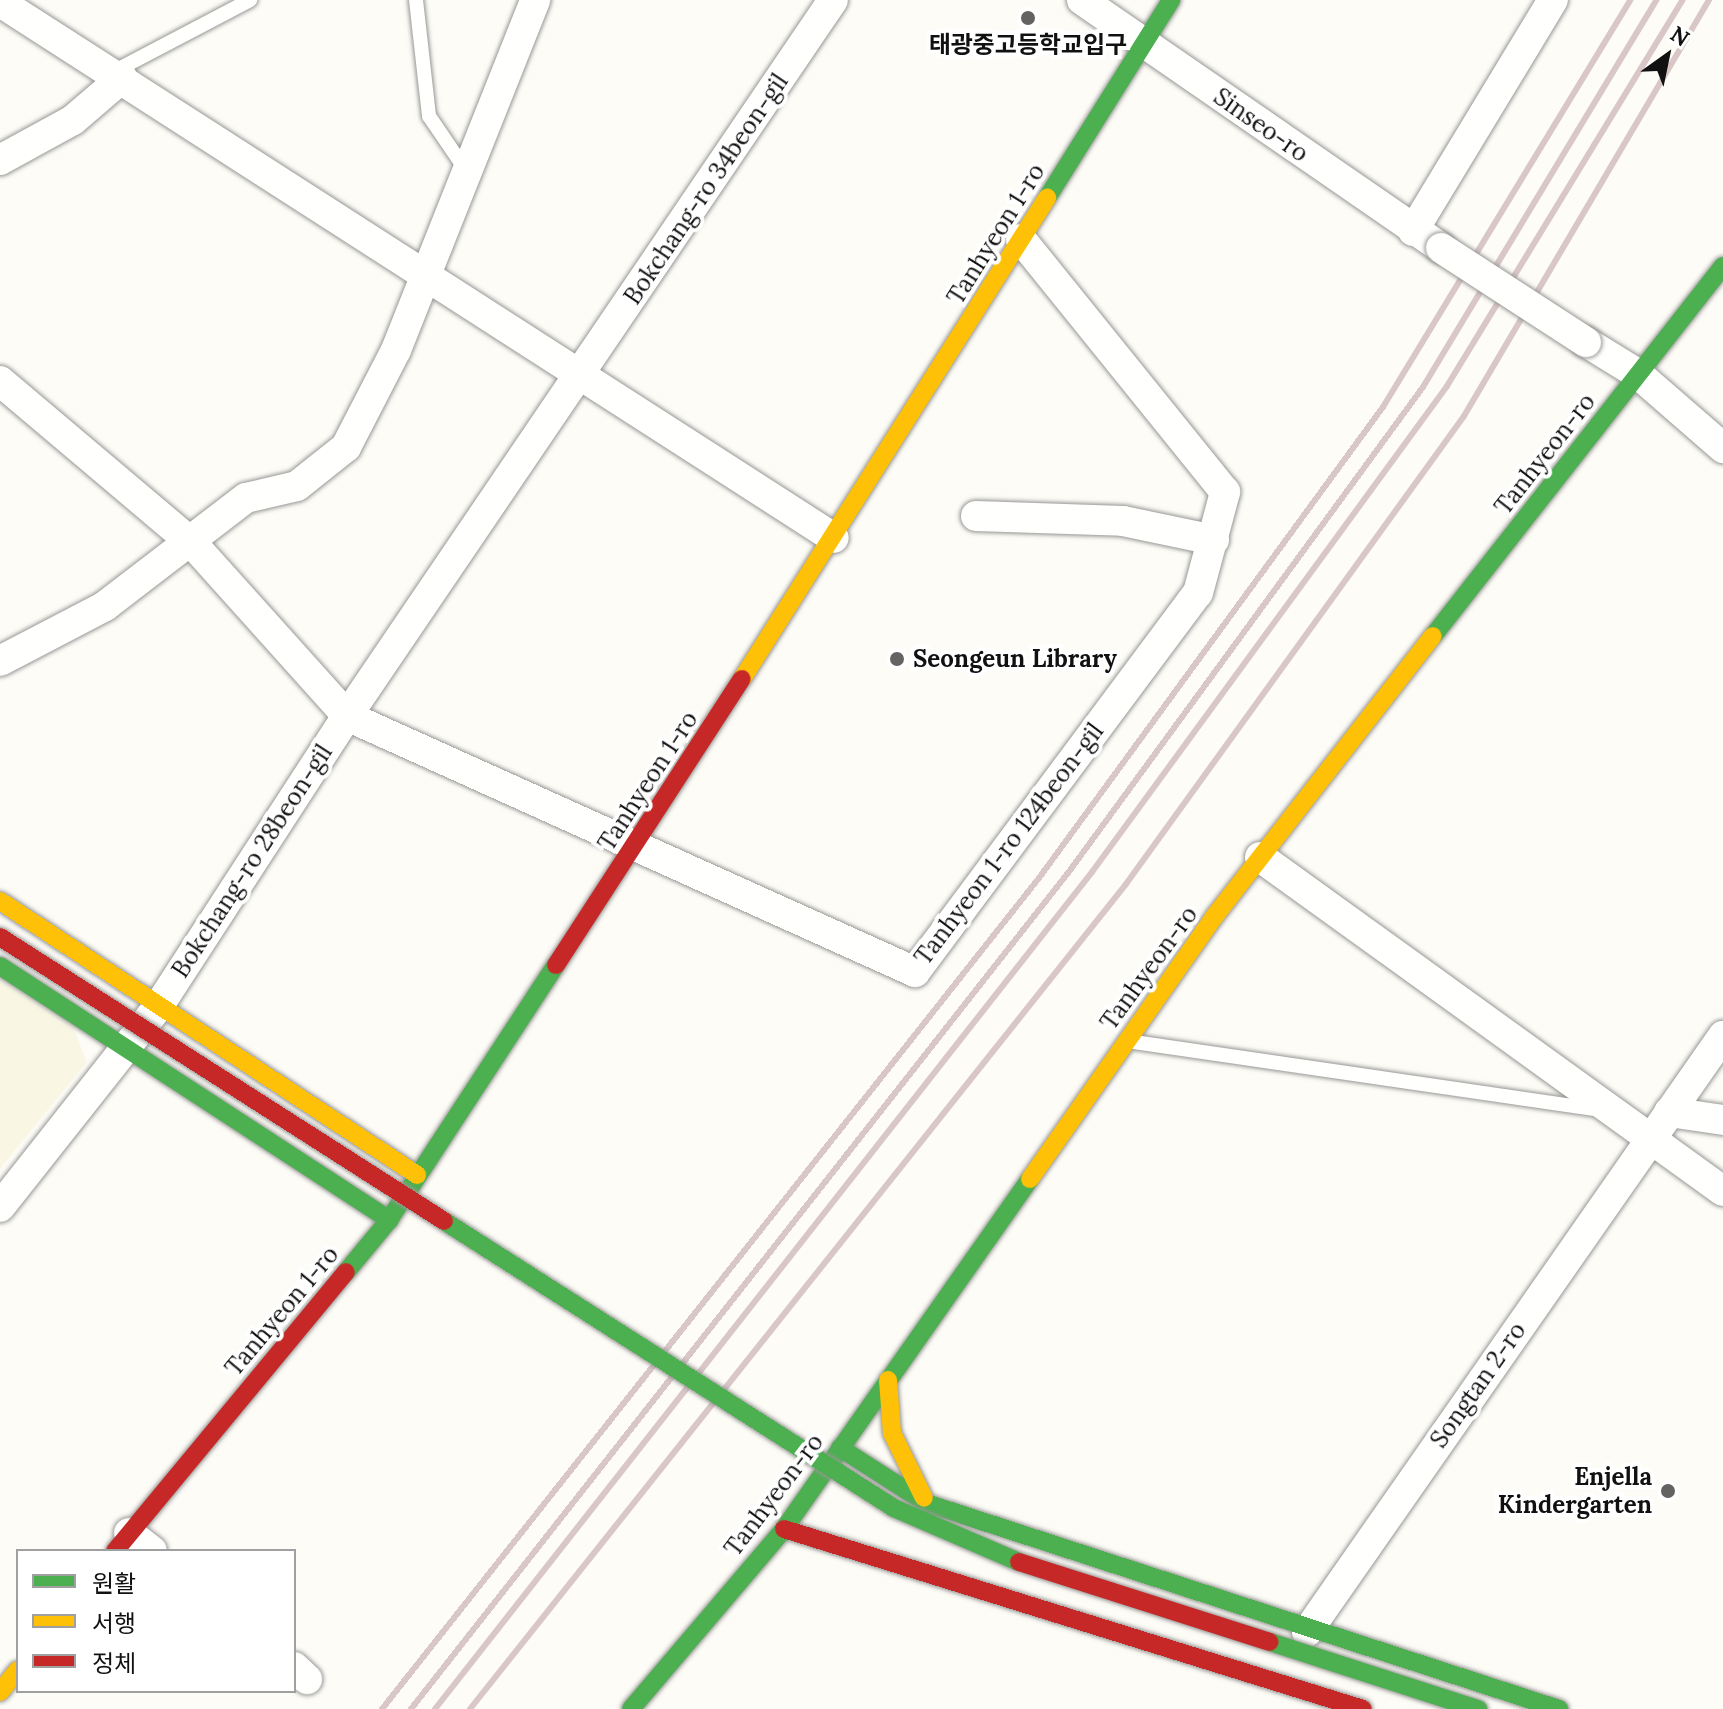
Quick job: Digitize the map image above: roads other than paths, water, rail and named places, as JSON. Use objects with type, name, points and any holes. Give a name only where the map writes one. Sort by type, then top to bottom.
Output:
[{"type":"street","points":[[0,661],[105,606],[192,543],[246,498],[297,486],[346,447],[374,400],[535,0]]},
{"type":"street","name":"Bokchang-ro 34beon-gil","points":[[347,716],[833,0]]},
{"type":"street","name":"Sinseo-ro","points":[[1082,0],[1413,231],[1638,374]]},
{"type":"street","name":"Tanhyeon 1-ro","points":[[132,1545],[389,1220],[834,538],[1171,0]]},
{"type":"street","points":[[0,2],[424,274],[578,378],[834,538]]},
{"type":"street","points":[[1413,231],[1549,2]]},
{"type":"street","points":[[0,160],[73,120],[117,75]]},
{"type":"street","name":"Tanhyeon 1-ro 124beon-gil","points":[[637,842],[915,972],[1198,593],[1225,492],[1021,239]]},
{"type":"street","name":"Tanhyeon-ro","points":[[631,1709],[784,1529],[1125,1041],[1260,857],[1723,266]]},
{"type":"street","points":[[1638,374],[1723,448]]},
{"type":"street","points":[[0,381],[192,543],[347,716],[637,842]]},
{"type":"street","points":[[976,516],[1123,521],[1214,540]]},
{"type":"street","name":"Bokchang-ro 28beon-gil","points":[[0,1207],[158,1007],[347,716]]},
{"type":"street","points":[[1260,857],[1603,1110],[1723,1191]]},
{"type":"street","points":[[0,901],[417,1175]]},
{"type":"street","points":[[0,937],[894,1508],[1011,1559],[1478,1709]]},
{"type":"street","points":[[0,966],[127,1046],[389,1220]]},
{"type":"street","name":"Songtan 2-ro","points":[[1307,1632],[1723,1036]]},
{"type":"street","points":[[1669,1112],[1723,1120]]},
{"type":"street","points":[[888,1380],[892,1433],[926,1503]]},
{"type":"street","points":[[840,1448],[926,1503],[1307,1632],[1559,1709]]},
{"type":"street","points":[[784,1529],[1284,1697],[1363,1709]]},
{"type":"street","points":[[0,1692],[16,1672]]},
{"type":"lane","points":[[117,75],[250,0]]},
{"type":"lane","points":[[416,0],[429,116],[465,169]]},
{"type":"lane","points":[[1125,1041],[1603,1110]]},
{"type":"railway","points":[[382,1709],[1039,878],[1383,407],[1630,0]]},
{"type":"railway","points":[[411,1709],[1068,873],[1423,387],[1656,0]]},
{"type":"railway","points":[[435,1709],[1092,872],[1447,386],[1683,0]]},
{"type":"railway","points":[[470,1709],[1126,884],[1464,416],[1709,0]]},
{"type":"place","name":"태광중고등학교입구","points":[[1028,18]]},
{"type":"place","name":"Seongeun Library","points":[[897,659]]},
{"type":"place","name":"Enjella Kindergarten","points":[[1668,1491]]}]
